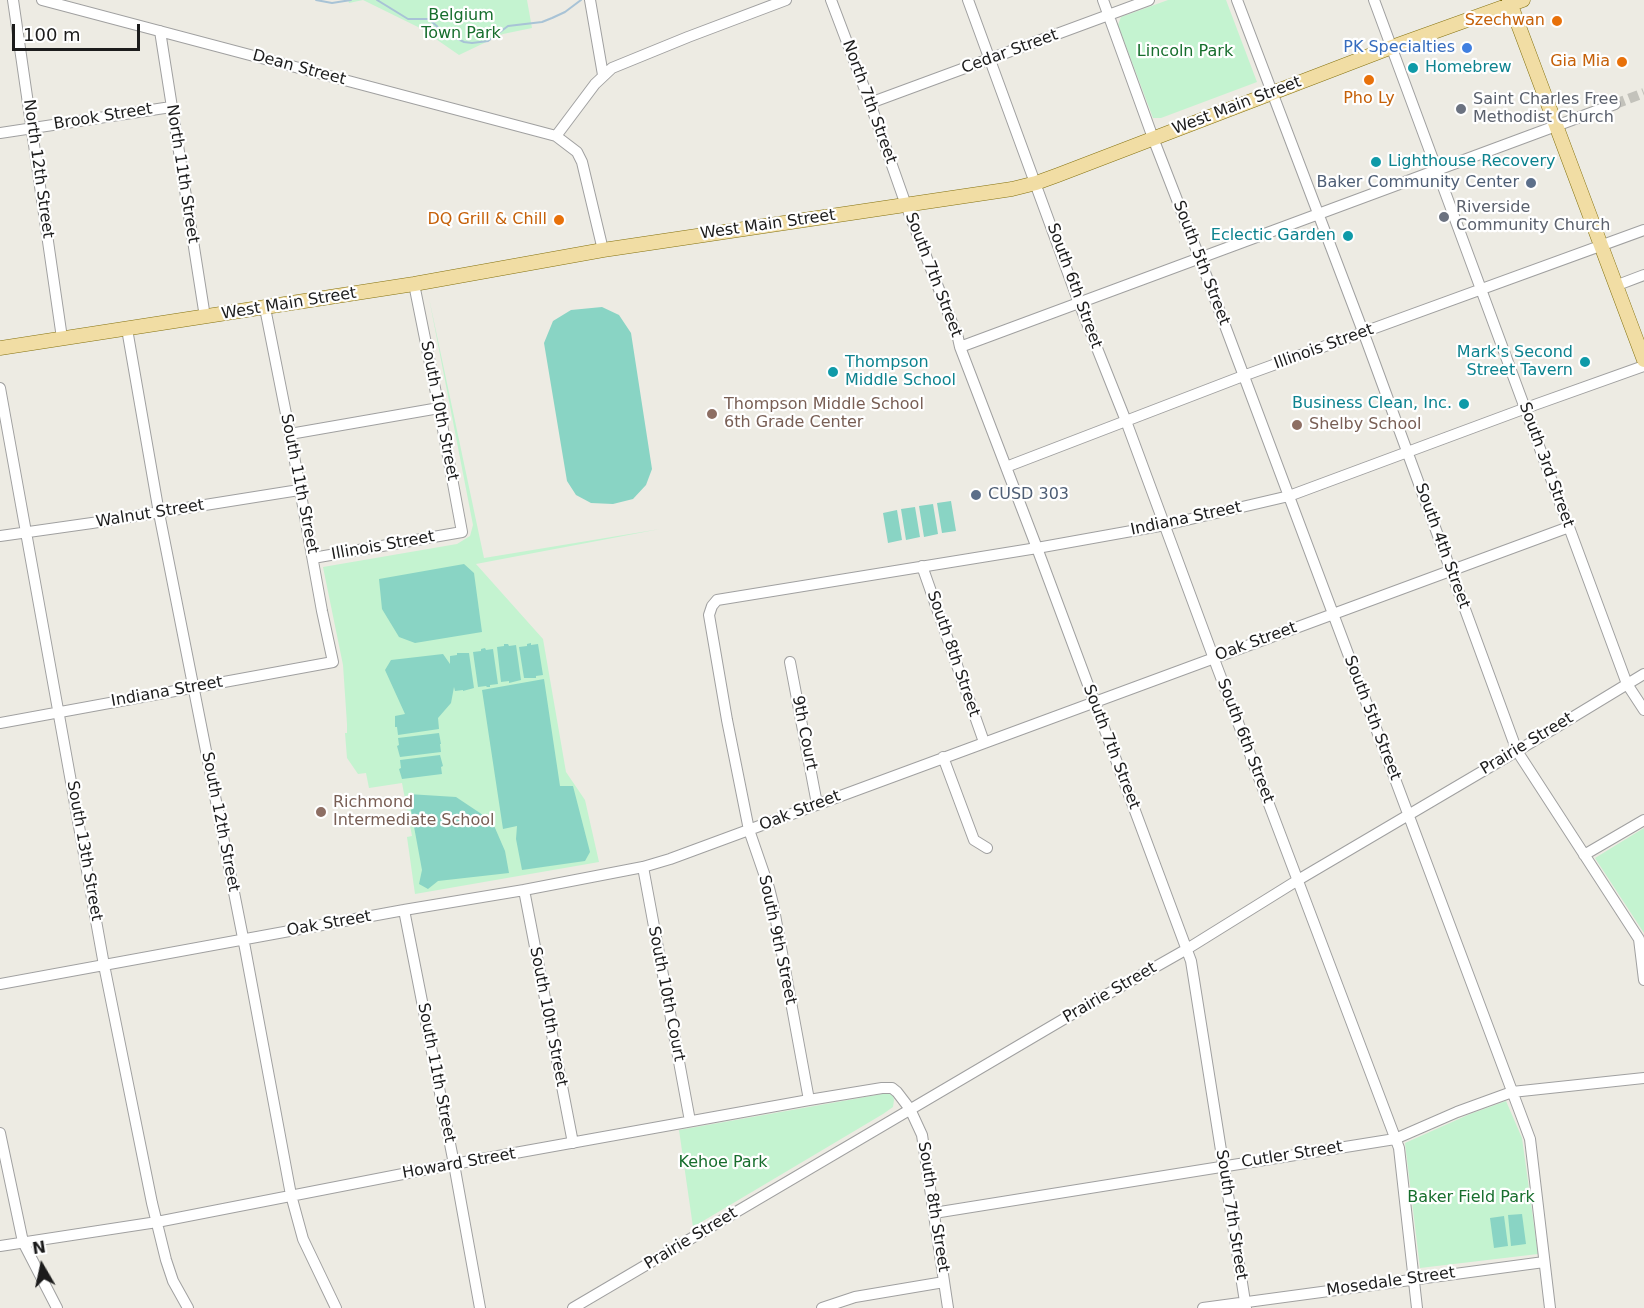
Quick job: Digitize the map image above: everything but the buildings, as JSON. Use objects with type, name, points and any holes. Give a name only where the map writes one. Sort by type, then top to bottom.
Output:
[{"type":"main road","name":"West Main Street","points":[[0,348],[414,284],[603,250],[1012,189],[1036,183],[1514,2]]},
{"type":"main road","points":[[1514,2],[1557,127],[1644,360]]},
{"type":"street","name":"North 12th Street","points":[[13,0],[62,338]]},
{"type":"street","name":"Dean Street","points":[[42,0],[63,3],[556,136]]},
{"type":"street","points":[[590,0],[603,75]]},
{"type":"street","points":[[603,250],[582,162],[577,152],[556,136],[603,75],[612,68],[786,0]]},
{"type":"street","name":"North 7th Street","points":[[831,0],[906,205]]},
{"type":"street","name":"South 6th Street","points":[[968,0],[1079,303],[1126,422],[1399,1148],[1417,1308]]},
{"type":"street","name":"South 5th Street","points":[[1103,0],[1530,1139],[1550,1308]]},
{"type":"street","name":"Cedar Street","points":[[870,103],[1149,0]]},
{"type":"street","name":"South 4th Street","points":[[1237,0],[1364,333],[1517,751],[1639,939],[1644,980]]},
{"type":"street","name":"South 3rd Street","points":[[1374,0],[1627,684],[1644,710]]},
{"type":"street","name":"North 11th Street","points":[[160,31],[205,317]]},
{"type":"street","points":[[960,347],[1615,105]]},
{"type":"street","name":"Brook Street","points":[[0,133],[171,107]]},
{"type":"street","name":"South 7th Street","points":[[906,205],[1191,961],[1245,1305]]},
{"type":"street","name":"Illinois Street","points":[[1006,467],[1243,376],[1644,230]]},
{"type":"street","points":[[1616,286],[1644,275]]},
{"type":"street","name":"South 10th Street","points":[[414,284],[462,532],[454,533]]},
{"type":"street","name":"South 11th Street","points":[[265,308],[333,661]]},
{"type":"street","name":"South 12th Street","points":[[127,329],[159,513],[291,1196],[303,1239],[336,1308]]},
{"type":"street","name":"Indiana Street","points":[[712,606],[717,600],[1165,525],[1289,496],[1644,366]]},
{"type":"street","name":"South 13th Street","points":[[0,388],[104,965],[166,1260],[173,1281],[188,1308]]},
{"type":"street","points":[[290,435],[439,408]]},
{"type":"street","name":"Walnut Street","points":[[0,536],[299,490]]},
{"type":"street","name":"Oak Street","points":[[0,984],[643,867],[749,830],[1569,527]]},
{"type":"street","name":"Illinois Street","points":[[313,558],[454,533]]},
{"type":"street","name":"South 8th Street","points":[[922,566],[984,742]]},
{"type":"street","name":"South 9th Street","points":[[712,606],[709,615],[727,720],[749,830],[773,904],[809,1100]]},
{"type":"street","name":"Indiana Street","points":[[0,723],[333,661]]},
{"type":"street","name":"9th Court","points":[[790,662],[818,804]]},
{"type":"street","name":"Prairie Street","points":[[573,1308],[1187,949],[1298,880],[1644,674]]},
{"type":"street","points":[[943,757],[974,840],[987,848]]},
{"type":"street","points":[[1584,855],[1644,820]]},
{"type":"street","name":"South 10th Court","points":[[643,867],[690,1122]]},
{"type":"street","name":"South 10th Street","points":[[524,890],[573,1143]]},
{"type":"street","name":"South 11th Street","points":[[404,910],[480,1308]]},
{"type":"street","name":"Cutler Street","points":[[934,1213],[1395,1139],[1457,1112],[1512,1092],[1644,1078]]},
{"type":"street","name":"Howard Street","points":[[0,1246],[157,1222],[454,1164],[882,1088],[892,1088],[910,1109]]},
{"type":"street","name":"South 8th Street","points":[[910,1109],[922,1135],[948,1308]]},
{"type":"street","points":[[0,1133],[23,1242],[57,1308]]},
{"type":"street","name":"Mosedale Street","points":[[1203,1308],[1245,1305],[1544,1262]]},
{"type":"street","points":[[822,1308],[855,1297],[945,1282]]},
{"type":"green space","name":"Belgium Town Park","points":[[363,0],[527,0],[532,28],[503,34],[459,55],[420,28]]},
{"type":"green space","name":"Lincoln Park","points":[[1168,0],[1226,0],[1257,82],[1161,118],[1153,118],[1118,25],[1121,17]]},
{"type":"green space","points":[[429,298],[484,558],[660,529],[476,564],[543,639],[566,772],[585,800],[599,862],[415,894],[407,837],[412,836],[402,783],[369,788],[366,773],[358,774],[347,758],[343,665],[323,567],[457,544],[470,536],[473,525]]},
{"type":"green space","points":[[1644,828],[1644,933],[1595,858]]},
{"type":"green space","name":"Kehoe Park","points":[[888,1093],[893,1096],[893,1107],[883,1114],[693,1227],[679,1130]]},
{"type":"green space","name":"Baker Field Park","points":[[1506,1101],[1522,1138],[1538,1254],[1420,1268],[1405,1143],[1470,1114]]},
{"type":"shaded area","points":[[602,307],[619,315],[631,333],[652,469],[646,485],[633,499],[613,504],[591,503],[576,495],[567,481],[544,343],[553,321],[571,310]]},
{"type":"shaded area","points":[[951,501],[956,531],[942,533],[937,503]]},
{"type":"shaded area","points":[[933,504],[938,534],[924,537],[919,506]]},
{"type":"shaded area","points":[[915,507],[920,537],[906,540],[901,509]]},
{"type":"shaded area","points":[[897,510],[902,540],[888,543],[883,513]]},
{"type":"shaded area","points":[[464,564],[474,573],[482,632],[415,643],[399,637],[382,609],[379,579]]},
{"type":"shaded area","points":[[531,643],[531,645],[538,644],[543,675],[536,676],[536,678],[524,678],[519,647]]},
{"type":"shaded area","points":[[504,644],[516,645],[521,680],[501,682],[497,647],[504,646]]},
{"type":"shaded area","points":[[485,648],[486,650],[493,649],[498,684],[478,687],[473,652]]},
{"type":"shaded area","points":[[457,653],[469,653],[474,688],[455,691],[454,687],[451,703],[438,718],[439,729],[398,735],[395,716],[405,714],[385,670],[391,660],[443,654],[450,664],[450,656],[457,655]]},
{"type":"shaded area","points":[[544,679],[560,786],[573,786],[590,852],[585,861],[522,870],[516,839],[517,826],[503,829],[482,690]]},
{"type":"shaded area","points":[[439,733],[441,752],[400,757],[397,746],[399,745],[398,738]]},
{"type":"shaded area","points":[[440,755],[443,766],[441,767],[442,774],[402,779],[399,769],[401,768],[400,760]]},
{"type":"shaded area","points":[[408,794],[456,797],[492,821],[505,851],[509,873],[438,881],[428,889],[419,884],[422,870]]},
{"type":"shaded area","points":[[1522,1214],[1526,1244],[1511,1246],[1508,1215]]},
{"type":"shaded area","points":[[1504,1216],[1508,1246],[1494,1248],[1490,1218]]},
{"type":"waterway","points":[[316,0],[332,3],[351,0]]},
{"type":"waterway","points":[[377,0],[408,19],[429,19],[448,34],[464,42],[472,43],[488,41],[508,26],[542,22],[565,12],[581,0]]},
{"type":"tunnel","points":[[1615,104],[1644,93]]},
{"type":"place","name":"Szechwan","points":[[1557,21]]},
{"type":"place","name":"PK Specialties","points":[[1467,48]]},
{"type":"place","name":"Gia Mia","points":[[1622,62]]},
{"type":"place","name":"Homebrew","points":[[1413,68]]},
{"type":"place","name":"Pho Ly","points":[[1369,80]]},
{"type":"place","name":"Saint Charles Free Methodist Church","points":[[1461,109]]},
{"type":"place","name":"Lighthouse Recovery","points":[[1376,162]]},
{"type":"place","name":"Baker Community Center","points":[[1531,183]]},
{"type":"place","name":"Riverside Community Church","points":[[1444,217]]},
{"type":"place","name":"DQ Grill & Chill","points":[[559,220]]},
{"type":"place","name":"Eclectic Garden","points":[[1348,236]]},
{"type":"place","name":"Mark's Second Street Tavern","points":[[1585,362]]},
{"type":"place","name":"Thompson Middle School","points":[[833,372]]},
{"type":"place","name":"Business Clean, Inc.","points":[[1464,404]]},
{"type":"place","name":"Thompson Middle School 6th Grade Center","points":[[712,414]]},
{"type":"place","name":"Shelby School","points":[[1297,425]]},
{"type":"place","name":"CUSD 303","points":[[976,495]]},
{"type":"place","name":"Richmond Intermediate School","points":[[321,812]]}]
